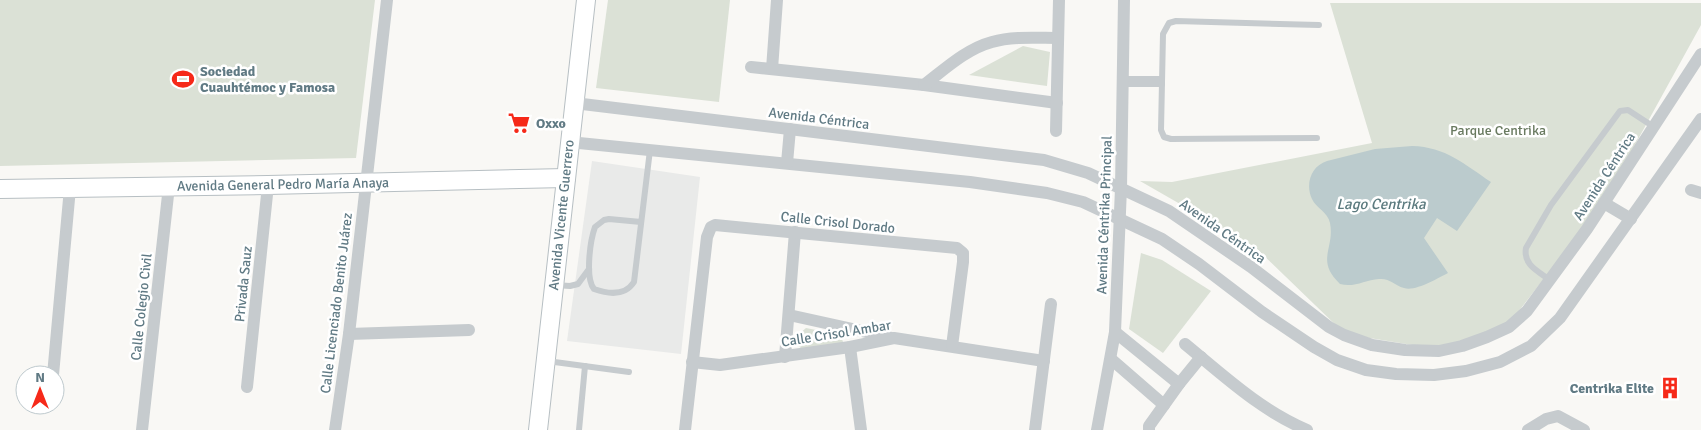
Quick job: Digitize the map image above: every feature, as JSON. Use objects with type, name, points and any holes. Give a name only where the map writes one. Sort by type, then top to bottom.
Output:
[{"type":"street","name":"Calle Licenciado Benito Juárez","points":[[335,430],[349,334],[387,0]]},
{"type":"street","name":"Avenida Vicente Guerrero","points":[[538,430],[586,0]]},
{"type":"street","points":[[772,69],[777,0]]},
{"type":"street","points":[[1056,131],[1059,0]]},
{"type":"street","name":"Avenida Céntrika Principal","points":[[1097,430],[1115,332],[1121,188],[1124,0]]},
{"type":"street","points":[[924,85],[968,52],[987,44],[1013,39],[1058,38]]},
{"type":"street","name":"Avenida Céntrica","points":[[574,103],[1044,160],[1088,173],[1169,211],[1252,268],[1329,327],[1344,335],[1372,345],[1406,350],[1439,351],[1487,338],[1509,327],[1527,311],[1551,281],[1604,203],[1701,54]]},
{"type":"street","points":[[751,67],[924,85],[1057,103]]},
{"type":"street","points":[[570,142],[970,182],[1047,193],[1083,202],[1162,239],[1199,264],[1262,312],[1337,360],[1366,370],[1396,374],[1434,375],[1466,371],[1500,362],[1531,346],[1560,318],[1701,119]]},
{"type":"street","points":[[787,163],[790,130]]},
{"type":"street","name":"Avenida General Pedro María Anaya","points":[[0,189],[566,178]]},
{"type":"street","name":"Privada Sauz","points":[[247,386],[268,185]]},
{"type":"street","name":"Calle Colegio Civil","points":[[142,430],[169,186]]},
{"type":"street","points":[[54,365],[70,188]]},
{"type":"street","points":[[1604,203],[1631,219]]},
{"type":"street","name":"Calle Crisol Dorado","points":[[692,362],[707,237],[711,227],[715,225],[957,248],[963,253],[963,262],[952,346]]},
{"type":"street","points":[[785,357],[795,232]]},
{"type":"street","points":[[1035,430],[1051,304]]},
{"type":"street","points":[[789,316],[894,338]]},
{"type":"street","points":[[349,334],[469,330]]},
{"type":"street","points":[[1115,332],[1179,384]]},
{"type":"street","name":"Calle Crisol Ambar","points":[[692,362],[720,365],[850,347],[894,338],[1044,361]]},
{"type":"street","points":[[1185,344],[1244,393],[1271,412],[1307,430]]},
{"type":"street","points":[[850,347],[860,430]]},
{"type":"street","points":[[1149,430],[1149,426],[1201,357]]},
{"type":"street","points":[[1111,359],[1164,405]]},
{"type":"street","points":[[685,430],[692,362]]},
{"type":"street","points":[[1528,430],[1546,419],[1558,416],[1584,430]]},
{"type":"lane","points":[[1317,138],[1167,138],[1162,134],[1161,130],[1163,34],[1168,23],[1176,21],[1319,25]]},
{"type":"lane","points":[[1123,82],[1162,82]]},
{"type":"lane","points":[[1551,281],[1529,265],[1525,253],[1526,248],[1551,205],[1620,111],[1628,110],[1654,127]]},
{"type":"lane","points":[[641,222],[609,220],[595,227],[589,269],[590,281],[594,289],[621,292],[634,282],[650,150]]},
{"type":"lane","points":[[554,285],[570,286],[578,284],[589,269]]},
{"type":"lane","points":[[545,360],[630,372]]},
{"type":"lane","points":[[579,430],[585,366]]},
{"type":"shaded area","points":[[592,161],[700,177],[681,354],[567,341]]},
{"type":"green space","name":"Sociedad Cuauhtémoc y Famosa","points":[[0,0],[375,0],[356,158],[0,166]]},
{"type":"green space","points":[[608,0],[730,0],[719,102],[596,88]]},
{"type":"green space","name":"Parque Centrika","points":[[1330,3],[1701,3],[1701,25],[1604,201],[1508,325],[1437,349],[1345,334],[1255,247],[1140,181],[1172,182],[1372,143]]},
{"type":"green space","points":[[1023,46],[1050,52],[1047,86],[969,75]]},
{"type":"green space","points":[[1141,253],[1162,260],[1211,291],[1163,353],[1129,329]]},
{"type":"green space","points":[[806,328],[831,333],[842,339],[843,342],[840,345],[802,349],[796,344],[796,337]]},
{"type":"water","name":"Lago Centrika","points":[[1424,147],[1445,153],[1491,182],[1457,231],[1437,218],[1424,238],[1448,273],[1426,284],[1409,289],[1383,279],[1350,285],[1340,284],[1333,276],[1327,261],[1331,232],[1329,219],[1314,202],[1310,193],[1309,182],[1313,171],[1321,163],[1327,161],[1375,149]]},
{"type":"place","name":"Sociedad Cuauhtémoc y Famosa","points":[[183,79]]},
{"type":"place","name":"Oxxo","points":[[519,123]]},
{"type":"place","name":"Centrika Elite","points":[[1670,388]]}]
